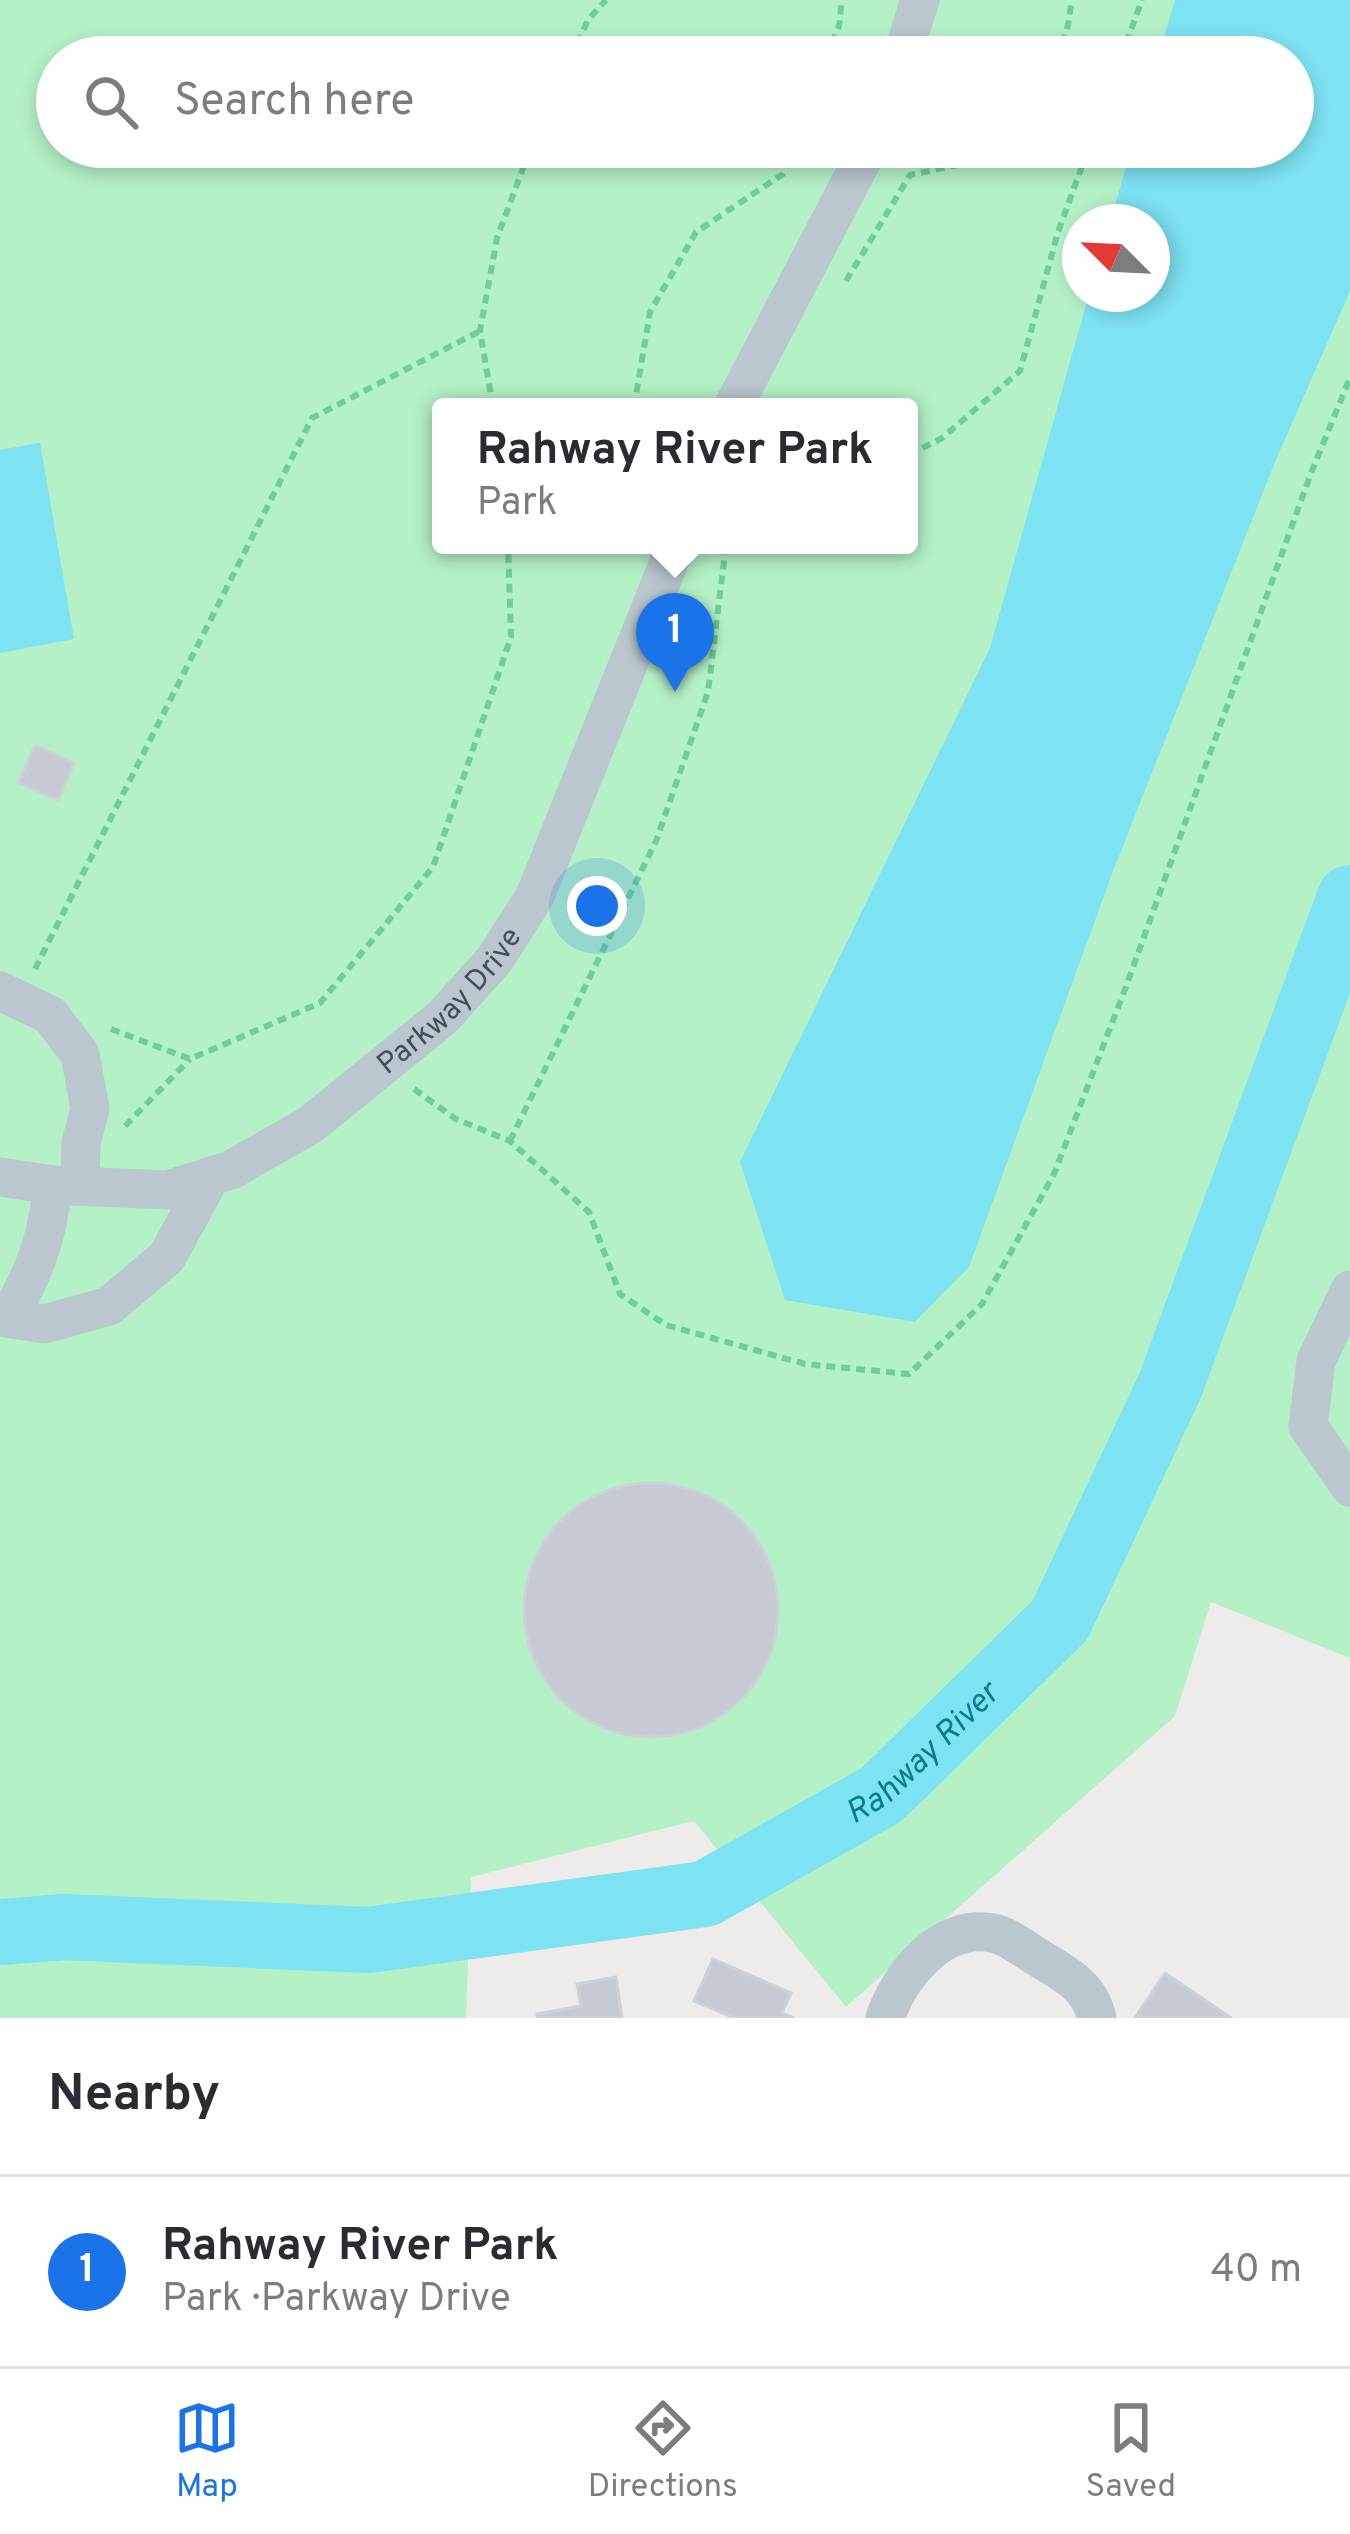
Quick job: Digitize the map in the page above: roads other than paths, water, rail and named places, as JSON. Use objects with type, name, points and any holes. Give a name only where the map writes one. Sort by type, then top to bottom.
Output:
[{"type":"street","points":[[909,36],[920,0]]},
{"type":"street","points":[[738,398],[858,168]]},
{"type":"street","name":"Parkway Drive","points":[[0,1177],[167,1190],[231,1170],[310,1125],[443,1017],[495,958],[535,896],[672,554]]},
{"type":"street","points":[[11,988],[50,1015],[80,1054],[90,1109],[29,1282],[4,1318],[45,1324],[109,1306],[167,1257],[211,1176]]},
{"type":"street","points":[[1350,1290],[1316,1361],[1309,1426],[1350,1487]]},
{"type":"street","points":[[885,2018],[926,1952],[955,1937],[994,1933],[1065,1973],[1092,1996],[1097,2018]]},
{"type":"water","points":[[1175,0],[1350,0],[1350,291],[1275,462],[1113,871],[969,1267],[915,1322],[785,1300],[740,1162],[990,648],[1084,312],[1170,312],[1170,204],[1115,204],[1126,168],[1314,168],[1314,36],[1164,36]]},
{"type":"water","points":[[40,443],[74,639],[0,653],[0,450]]},
{"type":"waterway","name":"Rahway River","points":[[0,1932],[64,1927],[368,1940],[705,1894],[881,1795],[1060,1620],[1170,1386],[1350,898]]},
{"type":"place","name":"Rahway River Park","points":[[675,692]]}]
